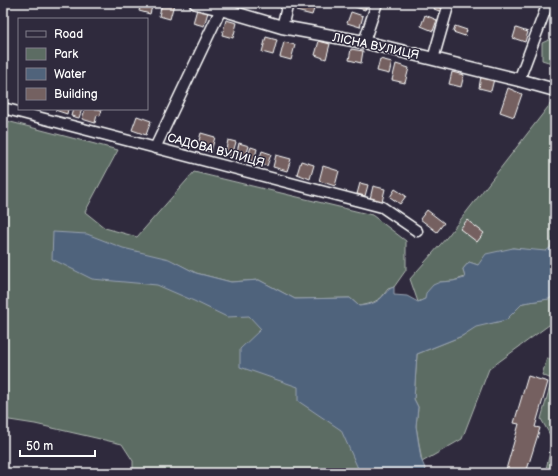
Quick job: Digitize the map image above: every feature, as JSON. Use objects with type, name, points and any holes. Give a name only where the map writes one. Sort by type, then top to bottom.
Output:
[{"type":"street","name":"ЛІСНА ВУЛИЦЯ","points":[[196,3],[221,6],[282,27],[364,42],[555,90]]},
{"type":"street","points":[[282,27],[288,3]]},
{"type":"street","points":[[364,42],[377,3]]},
{"type":"street","points":[[432,59],[449,3]]},
{"type":"street","points":[[520,80],[548,3]]},
{"type":"street","points":[[155,148],[221,6]]},
{"type":"street","name":"САДОВА ВУЛИЦЯ","points":[[3,108],[382,207],[417,231]]},
{"type":"green space","points":[[555,37],[555,64],[542,60],[542,43]]},
{"type":"green space","points":[[555,98],[555,229],[551,247],[546,252],[513,248],[478,265],[469,262],[463,269],[465,277],[453,281],[440,282],[425,299],[418,302],[410,279],[447,237]]},
{"type":"green space","points":[[3,120],[118,150],[85,212],[105,228],[137,237],[194,172],[372,215],[406,241],[406,270],[394,287],[388,289],[381,298],[372,303],[359,306],[350,298],[295,299],[259,280],[231,282],[196,273],[174,262],[217,291],[279,313],[376,473],[133,473],[133,461],[122,444],[35,424],[3,419]]},
{"type":"green space","points":[[555,295],[555,324],[549,325],[489,369],[462,439],[422,462],[416,426],[418,407],[414,399],[417,354],[462,336],[476,326],[506,320],[523,303],[548,299]]},
{"type":"green space","points":[[547,358],[555,360],[555,473],[545,473],[553,440],[541,419],[552,379],[542,375]]},
{"type":"water","points":[[555,229],[555,295],[549,299],[523,303],[506,320],[476,327],[462,336],[417,354],[414,399],[418,407],[416,426],[421,459],[427,473],[360,473],[341,430],[298,401],[298,387],[240,367],[240,349],[261,329],[249,316],[227,317],[157,285],[92,279],[52,259],[53,232],[87,234],[123,248],[169,259],[196,273],[231,282],[259,280],[295,299],[350,298],[359,306],[376,302],[388,290],[394,287],[394,295],[407,296],[418,302],[425,299],[426,293],[433,285],[440,282],[465,278],[463,269],[469,262],[478,265],[486,254],[513,248],[546,251],[551,247]]},
{"type":"building","points":[[112,3],[124,3],[122,8],[111,5]]},
{"type":"building","points":[[141,3],[153,3],[150,14],[139,11]]},
{"type":"building","points":[[162,3],[174,4],[170,19],[159,16]]},
{"type":"building","points":[[262,3],[279,3],[278,7]]},
{"type":"building","points":[[298,3],[316,3],[312,15],[296,11]]},
{"type":"building","points":[[356,3],[368,3],[365,10],[355,7]]},
{"type":"building","points":[[436,3],[445,3],[442,12],[434,9]]},
{"type":"building","points":[[197,9],[208,12],[204,26],[193,23]]},
{"type":"building","points":[[351,12],[363,16],[360,27],[347,23]]},
{"type":"building","points":[[425,15],[437,20],[433,31],[421,26]]},
{"type":"building","points":[[226,20],[237,23],[233,38],[222,35]]},
{"type":"building","points":[[455,26],[467,30],[465,36],[453,32]]},
{"type":"building","points":[[516,28],[528,32],[525,42],[513,38]]},
{"type":"building","points":[[266,37],[277,40],[273,55],[262,52]]},
{"type":"building","points":[[319,41],[330,44],[326,59],[315,55]]},
{"type":"building","points":[[284,42],[295,45],[291,60],[280,57]]},
{"type":"building","points":[[351,49],[363,51],[361,63],[349,60]]},
{"type":"building","points":[[380,59],[392,62],[389,74],[377,71]]},
{"type":"building","points":[[396,64],[409,68],[405,83],[392,80]]},
{"type":"building","points":[[452,72],[464,75],[461,87],[449,84]]},
{"type":"building","points":[[481,76],[494,79],[491,91],[479,88]]},
{"type":"building","points":[[3,85],[9,87],[5,100],[3,99]]},
{"type":"building","points":[[508,88],[522,94],[514,117],[500,112]]},
{"type":"building","points":[[55,110],[68,110],[67,114]]},
{"type":"building","points":[[73,110],[82,110],[79,118],[71,116]]},
{"type":"building","points":[[85,110],[102,110],[100,116],[97,115],[95,123],[82,119]]},
{"type":"building","points":[[137,116],[151,121],[146,135],[132,130]]},
{"type":"building","points":[[201,133],[215,137],[211,152],[197,148]]},
{"type":"building","points":[[228,140],[236,142],[232,156],[225,154]]},
{"type":"building","points":[[239,143],[249,146],[245,159],[236,156]]},
{"type":"building","points":[[251,147],[257,149],[254,161],[247,159]]},
{"type":"building","points":[[262,151],[271,154],[267,166],[258,163]]},
{"type":"building","points":[[276,155],[291,159],[287,171],[273,167]]},
{"type":"building","points":[[301,161],[314,165],[310,179],[297,174]]},
{"type":"building","points":[[323,166],[339,171],[335,186],[319,181]]},
{"type":"building","points":[[360,183],[368,185],[365,196],[357,194]]},
{"type":"building","points":[[373,186],[385,189],[382,202],[370,199]]},
{"type":"building","points":[[395,189],[406,196],[400,204],[390,197]]},
{"type":"building","points":[[427,210],[444,223],[437,232],[420,219]]},
{"type":"building","points":[[467,220],[484,233],[477,242],[460,229]]},
{"type":"building","points":[[528,376],[548,382],[535,427],[540,428],[526,473],[505,473],[519,424],[514,423]]}]
